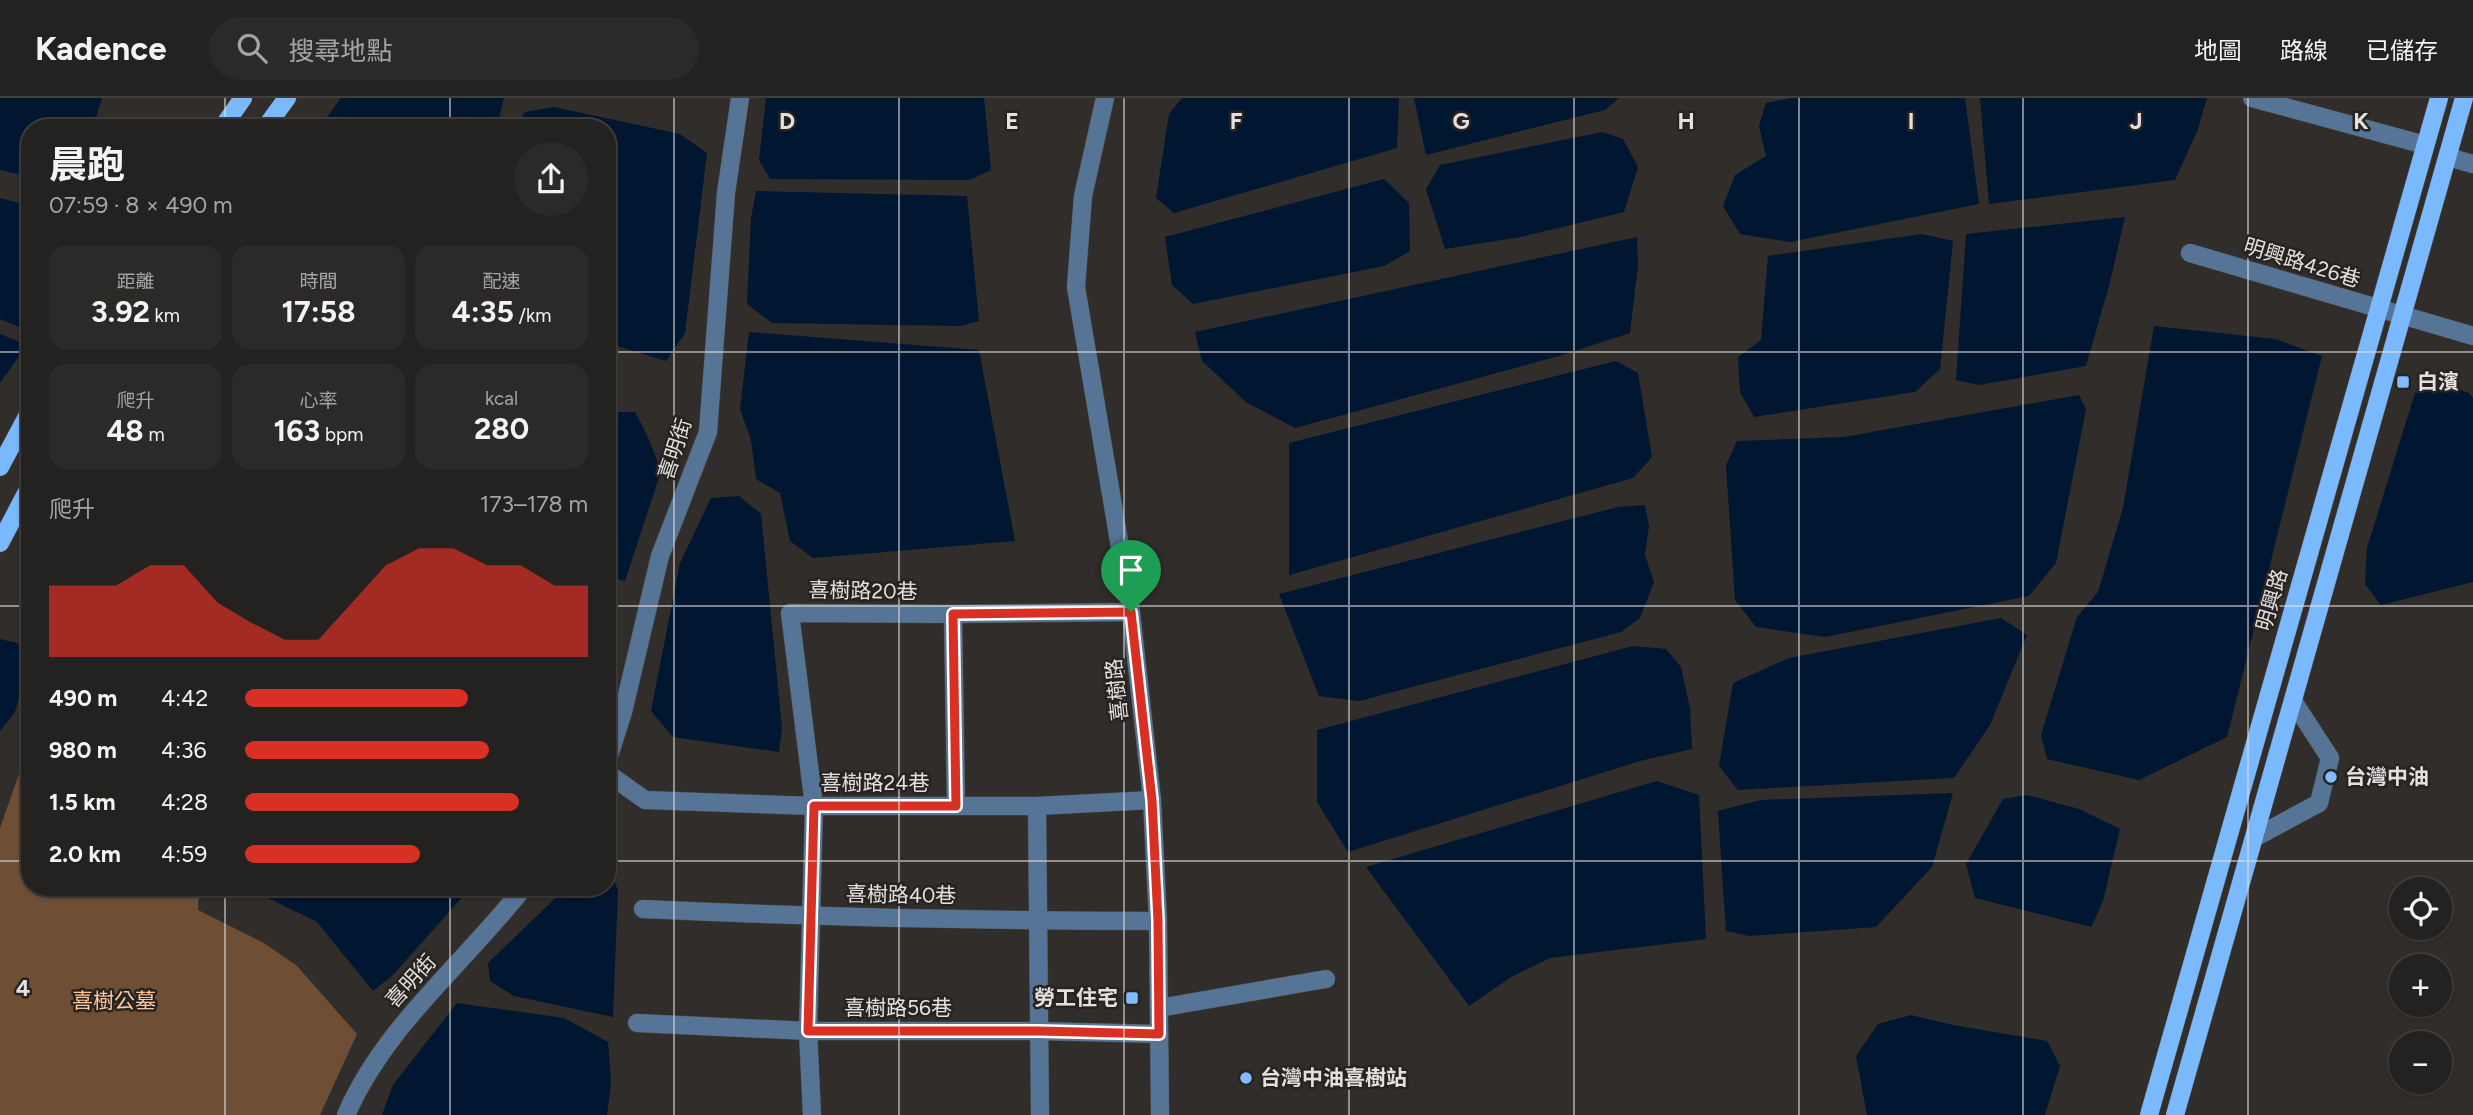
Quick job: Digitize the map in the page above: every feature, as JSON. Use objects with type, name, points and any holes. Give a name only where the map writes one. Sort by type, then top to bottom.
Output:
[{"type":"main road","points":[[228,119],[243,98]]},
{"type":"main road","points":[[272,119],[287,98]]},
{"type":"main road","name":"明興路","points":[[2149,1115],[2439,98]]},
{"type":"main road","points":[[2175,1115],[2464,98]]},
{"type":"main road","points":[[0,467],[21,428]]},
{"type":"main road","points":[[0,543],[21,503]]},
{"type":"street","name":"喜明街","points":[[616,734],[660,556],[708,432],[726,193],[740,98]]},
{"type":"street","name":"喜樹路","points":[[1105,98],[1083,196],[1076,287],[1131,612],[1152,800],[1158,921],[1160,1115]]},
{"type":"street","points":[[2252,98],[2425,145]]},
{"type":"street","points":[[2448,157],[2473,164]]},
{"type":"street","name":"明興路426巷","points":[[2190,253],[2473,336]]},
{"type":"street","name":"喜樹路20巷","points":[[814,806],[790,613],[1131,612]]},
{"type":"street","points":[[953,614],[956,806]]},
{"type":"street","points":[[2254,838],[2319,803],[2330,758],[2293,701]]},
{"type":"street","name":"喜樹路24巷","points":[[616,779],[645,800],[814,806],[1037,806],[1152,800]]},
{"type":"street","points":[[812,1115],[808,1031],[814,806]]},
{"type":"street","points":[[1037,806],[1040,1115]]},
{"type":"street","name":"喜明街","points":[[346,1115],[387,1043],[516,896]]},
{"type":"street","name":"喜樹路40巷","points":[[643,909],[810,916],[1158,921]]},
{"type":"street","points":[[1159,1008],[1326,979]]},
{"type":"street","name":"喜樹路56巷","points":[[637,1023],[808,1031],[1159,1034]]},
{"type":"green space","name":"喜樹公墓","points":[[21,768],[21,896],[199,896],[198,910],[264,943],[297,966],[357,1034],[320,1115],[0,1115],[0,828]]},
{"type":"water","points":[[0,98],[102,98],[96,119],[21,119],[21,175],[0,170]]},
{"type":"water","points":[[341,98],[504,98],[499,119],[326,119]]},
{"type":"water","points":[[766,98],[984,98],[991,170],[970,180],[770,179],[759,160]]},
{"type":"water","points":[[1182,98],[1399,98],[1397,148],[1174,213],[1156,198],[1169,114]]},
{"type":"water","points":[[1414,98],[1619,98],[1605,110],[1426,155]]},
{"type":"water","points":[[1792,98],[1965,98],[1979,204],[1790,242],[1740,234],[1723,206],[1735,175],[1766,156],[1759,126],[1766,103]]},
{"type":"water","points":[[1980,98],[2207,98],[2198,129],[2175,180],[1989,204]]},
{"type":"water","points":[[554,107],[610,119],[521,119],[525,112]]},
{"type":"water","points":[[616,120],[680,134],[707,153],[685,333],[666,361],[616,346]]},
{"type":"water","points":[[1602,132],[1623,139],[1638,167],[1624,212],[1521,237],[1445,249],[1426,189],[1440,165]]},
{"type":"water","points":[[1384,179],[1409,203],[1410,251],[1384,266],[1193,304],[1172,285],[1165,237]]},
{"type":"water","points":[[756,191],[967,196],[979,321],[960,326],[772,323],[747,304],[751,218]]},
{"type":"water","points":[[0,198],[21,204],[21,328],[0,319]]},
{"type":"water","points":[[2125,217],[2086,366],[1979,385],[1956,380],[1966,234]]},
{"type":"water","points":[[1922,234],[1953,241],[1940,369],[1915,392],[1754,417],[1740,392],[1738,357],[1761,340],[1768,256]]},
{"type":"water","points":[[1637,237],[1638,265],[1630,333],[1559,356],[1295,428],[1246,402],[1202,361],[1195,332]]},
{"type":"water","points":[[2154,326],[2275,339],[2322,356],[2227,737],[2139,780],[2047,759],[2041,735],[2077,617],[2098,592],[2123,508]]},
{"type":"water","points":[[749,332],[979,350],[1015,541],[813,558],[790,541],[780,493],[756,479],[751,440],[740,409]]},
{"type":"water","points":[[0,334],[21,343],[21,353],[0,383]]},
{"type":"water","points":[[1616,361],[1638,373],[1652,457],[1633,478],[1289,575],[1289,443]]},
{"type":"water","points":[[2446,385],[2469,393],[2473,398],[2473,582],[2381,605],[2365,584],[2367,548],[2415,393]]},
{"type":"water","points":[[2079,395],[2086,409],[2056,563],[2029,596],[1825,637],[1756,627],[1735,600],[1726,465],[1737,441],[1844,437]]},
{"type":"water","points":[[616,412],[635,412],[661,471],[625,581],[616,579]]},
{"type":"water","points":[[739,496],[761,514],[782,728],[779,752],[673,737],[651,711],[680,563],[711,498]]},
{"type":"water","points":[[1645,505],[1649,526],[1645,555],[1654,582],[1640,618],[1621,632],[1359,701],[1319,696],[1279,594],[1618,507]]},
{"type":"water","points":[[2001,618],[2027,635],[1990,725],[1954,778],[1738,790],[1719,766],[1733,683],[1789,658]]},
{"type":"water","points":[[0,639],[21,646],[21,688],[15,712],[0,731]]},
{"type":"water","points":[[1633,646],[1666,649],[1681,667],[1690,708],[1692,749],[1640,761],[1348,852],[1317,802],[1317,730]]},
{"type":"water","points":[[1657,781],[1699,795],[1706,939],[1550,958],[1511,977],[1469,1006],[1366,867]]},
{"type":"water","points":[[1953,793],[1932,867],[1876,927],[1749,936],[1726,931],[1718,811],[1761,800]]},
{"type":"water","points":[[2027,795],[2079,809],[2120,829],[2103,901],[2091,927],[1975,898],[1966,864],[2003,799]]},
{"type":"water","points":[[616,885],[618,890],[613,1017],[514,996],[490,981],[488,963],[558,896],[616,896]]},
{"type":"water","points":[[264,896],[463,896],[393,975],[373,991],[317,922]]},
{"type":"water","points":[[457,1003],[564,1018],[608,1042],[611,1082],[607,1115],[382,1115],[393,1085]]},
{"type":"water","points":[[1911,1015],[2047,1041],[2060,1066],[2045,1115],[1867,1115],[1856,1056],[1878,1024]]},
{"type":"place","name":"白濱","points":[[2403,382]]},
{"type":"place","name":"台灣中油","points":[[2331,777]]},
{"type":"place","name":"勞工住宅","points":[[1132,998]]},
{"type":"place","name":"台灣中油喜樹站","points":[[1246,1078]]},
{"type":"route","points":[[1131,612],[1152,800],[1158,921],[1159,1034],[808,1031],[814,806],[956,806],[953,614],[1131,612]]}]
